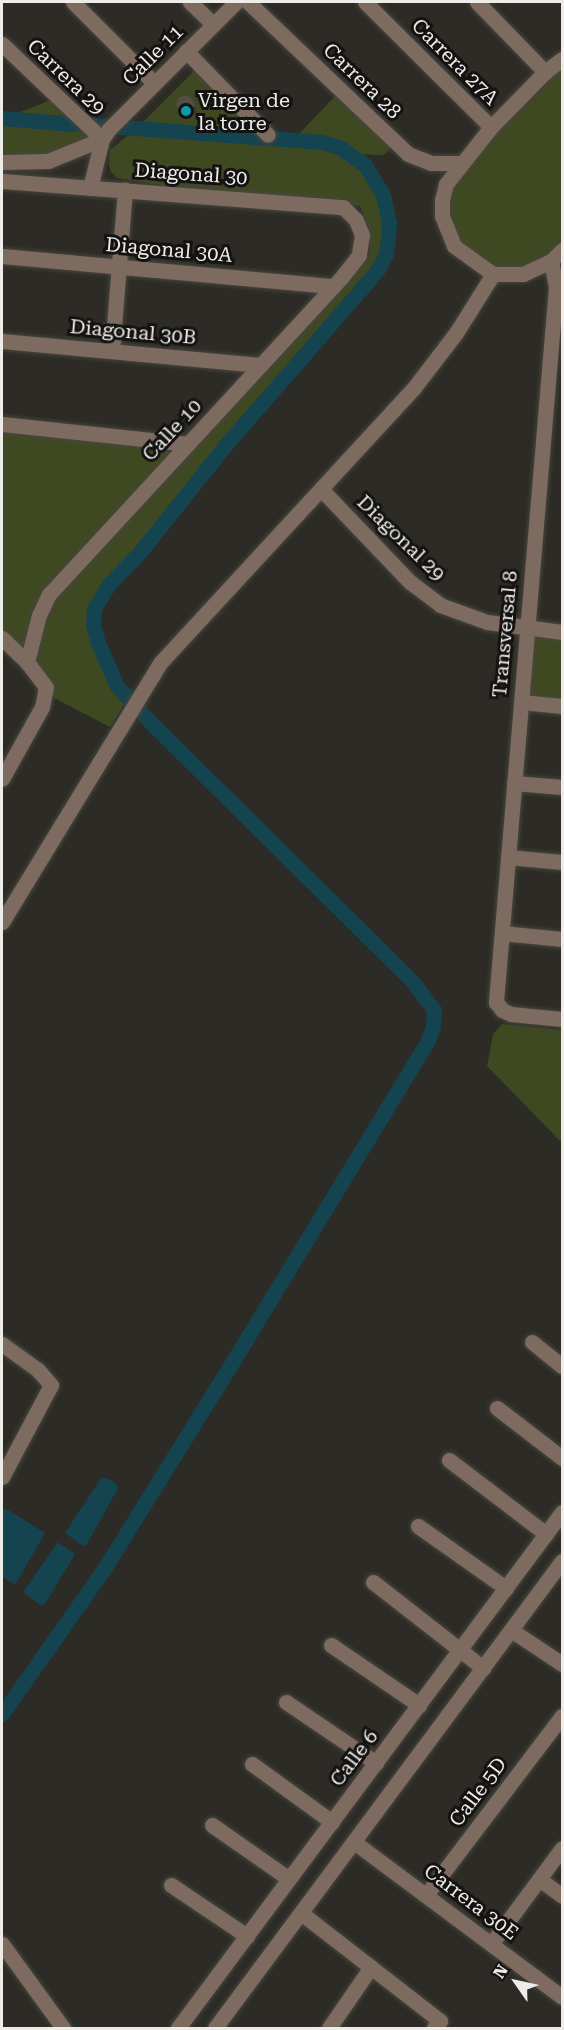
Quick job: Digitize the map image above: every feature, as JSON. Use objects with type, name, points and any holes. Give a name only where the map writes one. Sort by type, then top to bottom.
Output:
[{"type":"street","points":[[74,2],[154,83]]},
{"type":"street","points":[[190,2],[213,24]]},
{"type":"street","name":"Calle 11","points":[[106,134],[236,2]]},
{"type":"street","name":"Carrera 28","points":[[248,2],[408,154],[431,164],[462,163]]},
{"type":"street","name":"Carrera 27A","points":[[365,2],[491,128]]},
{"type":"street","points":[[477,2],[545,72]]},
{"type":"street","name":"Carrera 29","points":[[2,44],[106,134]]},
{"type":"street","points":[[186,51],[268,135]]},
{"type":"street","points":[[562,59],[545,72],[491,128],[446,184],[442,200],[446,232],[454,246],[493,274],[523,274],[551,261],[562,250]]},
{"type":"street","points":[[2,162],[48,161],[106,134]]},
{"type":"street","points":[[90,188],[106,134]]},
{"type":"street","name":"Diagonal 30","points":[[2,181],[343,207],[356,220],[362,235]]},
{"type":"street","points":[[112,351],[121,267],[125,190]]},
{"type":"street","name":"Calle 10","points":[[27,662],[39,615],[49,594],[333,286],[359,255],[362,235]]},
{"type":"street","name":"Diagonal 30A","points":[[2,256],[333,286]]},
{"type":"street","name":"Transversal 8","points":[[551,261],[556,286],[496,1002],[502,1010],[511,1014],[562,1019]]},
{"type":"street","points":[[4,909],[160,663],[413,389],[456,333],[493,274]]},
{"type":"street","name":"Diagonal 30B","points":[[2,341],[260,365]]},
{"type":"street","points":[[2,424],[188,444]]},
{"type":"street","name":"Diagonal 29","points":[[321,489],[410,582],[440,605],[487,622],[562,632]]},
{"type":"street","points":[[2,638],[27,662],[46,687],[42,707],[4,768]]},
{"type":"street","points":[[521,702],[562,706]]},
{"type":"street","points":[[514,783],[562,787]]},
{"type":"street","points":[[508,857],[562,862]]},
{"type":"street","points":[[502,933],[562,939]]},
{"type":"street","points":[[532,1342],[562,1366]]},
{"type":"street","points":[[2,1344],[38,1370],[51,1385],[2,1477]]},
{"type":"street","points":[[497,1408],[562,1458]]},
{"type":"street","points":[[449,1460],[546,1534]]},
{"type":"street","name":"Calle 6","points":[[178,2028],[562,1512]]},
{"type":"street","points":[[418,1526],[506,1588]]},
{"type":"street","points":[[215,2028],[561,1565]]},
{"type":"street","points":[[373,1582],[483,1668]]},
{"type":"street","points":[[511,1630],[562,1664]]},
{"type":"street","points":[[331,1645],[419,1705]]},
{"type":"street","points":[[286,1701],[376,1763]]},
{"type":"street","name":"Calle 5D","points":[[426,1895],[562,1716]]},
{"type":"street","points":[[252,1764],[332,1822]]},
{"type":"street","points":[[212,1825],[289,1879]]},
{"type":"street","name":"Carrera 30E","points":[[354,1842],[562,1997]]},
{"type":"street","points":[[491,1944],[562,1848]]},
{"type":"street","points":[[539,1879],[562,1896]]},
{"type":"street","points":[[171,1885],[247,1936]]},
{"type":"street","points":[[301,1913],[371,1967],[441,2026]]},
{"type":"street","points":[[2,1944],[63,2028]]},
{"type":"street","points":[[329,2028],[371,1967]]},
{"type":"green space","points":[[562,60],[562,246],[553,265],[493,274],[454,246],[442,200],[446,184]]},
{"type":"green space","points":[[197,68],[264,133],[139,126]]},
{"type":"green space","points":[[337,94],[391,148],[384,155],[349,154],[365,165],[382,196],[388,223],[385,254],[376,270],[221,445],[139,551],[101,594],[93,609],[90,626],[113,686],[126,701],[110,727],[54,698],[49,683],[36,663],[43,628],[59,593],[369,256],[370,244],[369,229],[360,206],[185,189],[117,178],[111,172],[109,164],[110,150],[133,131],[310,141],[299,139],[299,134]]},
{"type":"green space","points":[[54,99],[102,139],[48,161],[2,158],[2,116],[4,118]]},
{"type":"green space","points":[[2,424],[188,444],[49,594],[27,662],[2,638]]},
{"type":"green space","points":[[527,629],[562,632],[562,706],[521,702]]},
{"type":"green space","points":[[502,1024],[562,1030],[562,1143],[487,1066],[493,1034]]},
{"type":"water","points":[[102,1477],[115,1482],[118,1488],[87,1544],[83,1546],[65,1533]]},
{"type":"water","points":[[5,1508],[45,1533],[15,1585],[2,1577],[2,1510]]},
{"type":"water","points":[[58,1542],[75,1554],[45,1604],[40,1605],[23,1592]]},
{"type":"building","points":[[186,95],[193,100],[195,106],[186,114],[180,112],[176,104],[180,97]]},
{"type":"waterway","points":[[2,118],[74,124]]},
{"type":"waterway","points":[[2,1714],[104,1569],[244,1343],[428,1040],[433,1027],[434,1010],[413,982],[156,728],[117,686],[98,643],[93,625],[94,609],[109,584],[140,552],[223,448],[377,271],[386,254],[388,238],[389,223],[383,195],[365,165],[341,148],[322,142],[95,125]]},
{"type":"place","name":"Virgen de la torre","points":[[186,111]]}]
